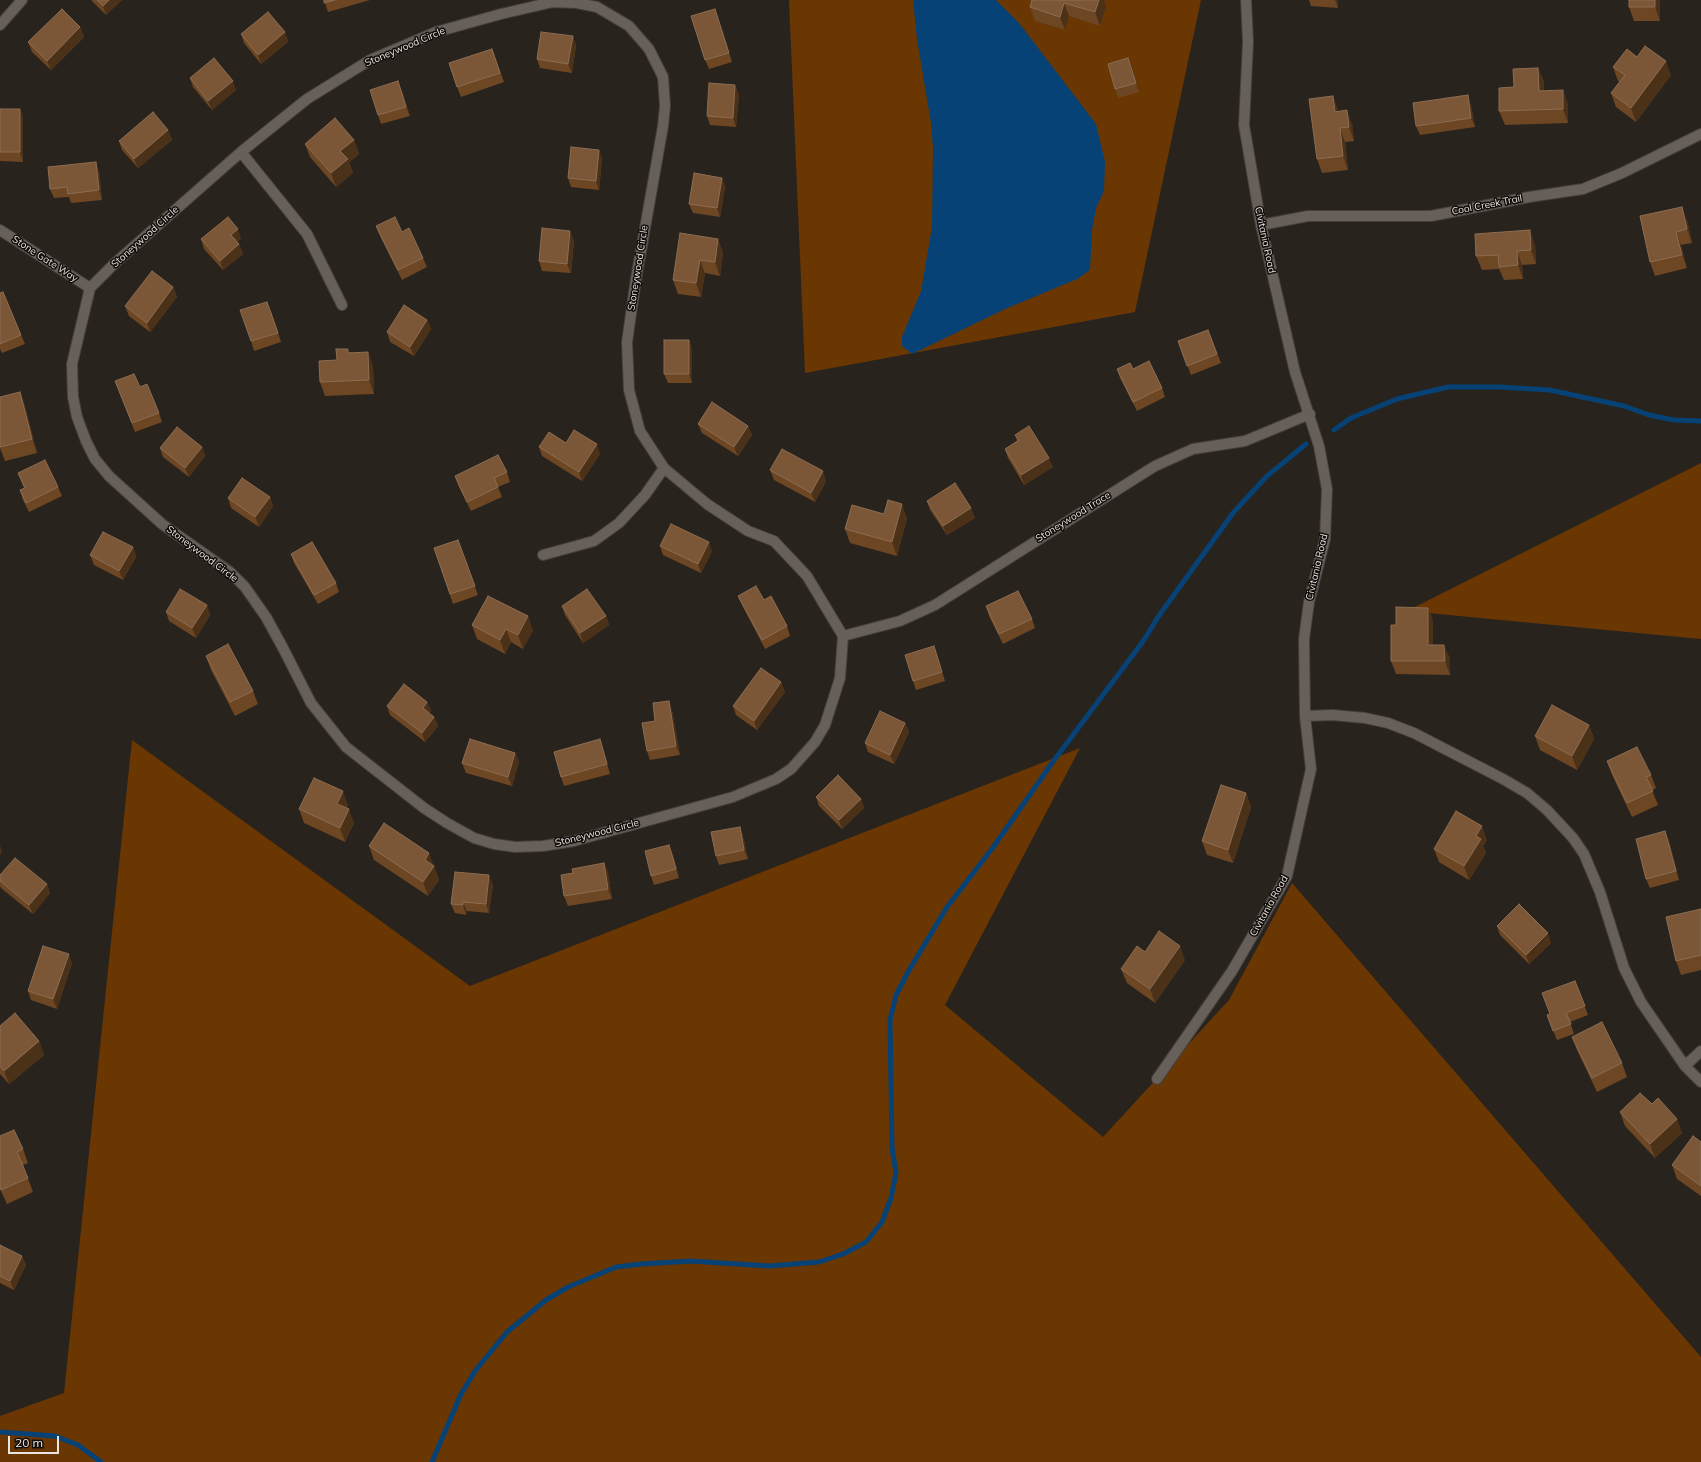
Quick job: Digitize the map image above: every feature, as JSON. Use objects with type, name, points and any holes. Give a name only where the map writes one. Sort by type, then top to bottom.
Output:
[{"type":"street","points":[[0,25],[22,0]]},
{"type":"street","name":"Civitania Road","points":[[1156,1079],[1232,970],[1287,876],[1310,769],[1305,716],[1304,639],[1309,602],[1325,539],[1327,489],[1324,466],[1310,414],[1295,372],[1261,225],[1244,125],[1248,42],[1246,0]]},
{"type":"street","name":"Stoneywood Circle","points":[[553,2],[577,3],[597,7],[629,26],[650,49],[663,77],[665,90],[663,126],[636,279],[627,342],[629,390],[640,431],[664,468],[707,504],[748,531],[774,541],[807,576],[843,636],[840,678],[825,724],[815,742],[791,769],[776,779],[733,797],[560,844],[515,847],[494,844],[474,838],[424,808],[346,746],[311,703],[280,641],[245,587],[230,572],[162,524],[109,476],[95,459],[77,417],[73,397],[72,364],[90,288],[115,263],[241,152],[307,99],[370,60],[436,32],[501,14],[553,2]]},
{"type":"street","name":"Cool Creek Trail","points":[[1261,225],[1308,216],[1432,216],[1529,197],[1583,189],[1622,173],[1701,134]]},
{"type":"street","points":[[241,152],[307,234],[342,305]]},
{"type":"street","name":"Stone Gate Way","points":[[0,230],[90,288]]},
{"type":"street","name":"Stoneywood Trace","points":[[843,636],[900,621],[935,605],[1155,466],[1193,449],[1245,441],[1310,414]]},
{"type":"street","points":[[543,555],[594,541],[619,523],[645,495],[664,468]]},
{"type":"street","points":[[1305,716],[1333,715],[1388,722],[1414,733],[1503,779],[1527,793],[1547,810],[1573,838],[1584,854],[1600,892],[1624,968],[1641,1002],[1685,1066],[1701,1082]]},
{"type":"street","points":[[1685,1066],[1701,1051]]},
{"type":"shaded area","points":[[789,0],[1201,0],[1135,312],[805,373]]},
{"type":"shaded area","points":[[1701,463],[1701,639],[1407,611]]},
{"type":"shaded area","points":[[132,740],[470,986],[1080,748],[945,1005],[1103,1137],[1229,1000],[1292,883],[1701,1357],[1701,1462],[0,1462],[0,1416],[64,1393]]},
{"type":"water","points":[[913,0],[996,0],[1019,23],[1096,124],[1105,162],[1104,191],[1096,208],[1092,230],[1090,270],[1077,279],[1005,309],[912,354],[902,346],[902,337],[921,291],[932,227],[933,148],[931,123],[917,39]]},
{"type":"building","points":[[97,0],[109,0],[103,6]]},
{"type":"building","points":[[324,0],[335,0],[324,3]]},
{"type":"building","points":[[1032,0],[1099,0],[1095,12],[1064,3],[1060,17],[1030,7]]},
{"type":"building","points":[[1629,0],[1655,0],[1655,7],[1629,7]]},
{"type":"building","points":[[62,9],[80,27],[47,61],[28,42]]},
{"type":"building","points":[[715,9],[729,53],[705,60],[691,16]]},
{"type":"building","points":[[268,12],[285,32],[258,55],[241,34]]},
{"type":"building","points":[[541,32],[573,36],[568,64],[537,59]]},
{"type":"building","points":[[1645,46],[1666,61],[1631,108],[1611,93],[1625,75],[1613,67],[1627,49],[1637,57]]},
{"type":"building","points":[[492,49],[500,73],[457,87],[449,63]]},
{"type":"building","points":[[214,58],[233,81],[208,101],[190,78]]},
{"type":"building","points":[[1128,58],[1136,83],[1115,89],[1108,64]]},
{"type":"building","points":[[1538,68],[1539,91],[1563,90],[1563,109],[1499,111],[1499,88],[1514,87],[1513,69]]},
{"type":"building","points":[[398,81],[406,107],[378,115],[370,90]]},
{"type":"building","points":[[709,83],[735,85],[733,118],[707,116]]},
{"type":"building","points":[[1468,95],[1471,118],[1416,126],[1413,103]]},
{"type":"building","points":[[1333,96],[1335,112],[1347,110],[1349,127],[1340,128],[1343,156],[1317,159],[1309,99]]},
{"type":"building","points":[[0,109],[20,109],[20,152],[0,152]]},
{"type":"building","points":[[153,112],[168,130],[134,159],[119,141]]},
{"type":"building","points":[[335,118],[354,140],[340,151],[348,159],[331,173],[305,144]]},
{"type":"building","points":[[571,147],[599,150],[596,181],[568,178]]},
{"type":"building","points":[[96,162],[99,190],[68,194],[67,187],[50,189],[48,167]]},
{"type":"building","points":[[694,173],[722,178],[717,208],[689,204]]},
{"type":"building","points":[[1682,207],[1687,229],[1676,232],[1682,255],[1650,262],[1640,216]]},
{"type":"building","points":[[228,217],[238,229],[231,235],[239,244],[220,261],[201,239]]},
{"type":"building","points":[[395,217],[402,232],[409,228],[423,258],[398,270],[376,226]]},
{"type":"building","points":[[542,228],[570,231],[567,264],[539,261]]},
{"type":"building","points":[[1530,230],[1531,250],[1517,251],[1518,265],[1499,267],[1498,255],[1476,256],[1475,234]]},
{"type":"building","points":[[680,233],[718,239],[715,262],[700,260],[696,283],[673,280]]},
{"type":"building","points":[[152,271],[173,287],[147,323],[125,306]]},
{"type":"building","points":[[3,292],[21,335],[0,344],[0,293]]},
{"type":"building","points":[[267,302],[278,333],[251,341],[240,310]]},
{"type":"building","points":[[404,305],[427,320],[410,347],[387,332]]},
{"type":"building","points":[[1208,330],[1217,354],[1187,366],[1178,341]]},
{"type":"building","points":[[664,340],[689,340],[689,374],[664,374]]},
{"type":"building","points":[[336,349],[348,349],[348,353],[368,352],[369,380],[320,382],[319,361],[337,360]]},
{"type":"building","points":[[1149,361],[1162,388],[1133,402],[1117,369],[1130,363],[1133,369]]},
{"type":"building","points":[[134,374],[140,387],[147,384],[159,413],[132,423],[115,381]]},
{"type":"building","points":[[20,392],[32,439],[0,447],[0,397]]},
{"type":"building","points":[[712,402],[748,426],[734,447],[698,424]]},
{"type":"building","points":[[1029,426],[1049,458],[1021,475],[1005,449],[1019,440],[1015,435]]},
{"type":"building","points":[[177,427],[202,447],[185,468],[160,448]]},
{"type":"building","points":[[574,430],[597,444],[579,472],[539,447],[549,432],[566,443]]},
{"type":"building","points":[[782,449],[823,471],[811,493],[770,470]]},
{"type":"building","points":[[498,455],[507,472],[494,478],[498,487],[467,502],[455,476]]},
{"type":"building","points":[[45,460],[58,487],[26,503],[20,490],[25,488],[18,473]]},
{"type":"building","points":[[242,478],[270,497],[255,517],[228,498]]},
{"type":"building","points":[[955,483],[971,508],[943,526],[927,501]]},
{"type":"building","points":[[888,500],[902,504],[892,542],[845,529],[852,505],[884,514]]},
{"type":"building","points":[[671,524],[709,542],[698,564],[660,546]]},
{"type":"building","points":[[103,532],[133,547],[119,571],[90,555]]},
{"type":"building","points":[[458,540],[475,586],[450,594],[434,548]]},
{"type":"building","points":[[312,542],[336,583],[314,595],[291,554]]},
{"type":"building","points":[[756,586],[764,600],[771,596],[787,626],[762,640],[738,596]]},
{"type":"building","points":[[180,589],[207,605],[192,628],[166,612]]},
{"type":"building","points":[[587,589],[606,616],[580,633],[562,606]]},
{"type":"building","points":[[1018,591],[1032,619],[999,634],[986,606]]},
{"type":"building","points":[[488,596],[528,616],[518,635],[506,629],[500,640],[472,625]]},
{"type":"building","points":[[1396,607],[1428,608],[1428,645],[1444,645],[1445,661],[1391,661],[1391,625],[1396,625]]},
{"type":"building","points":[[228,644],[253,691],[230,702],[206,656]]},
{"type":"building","points":[[934,646],[942,672],[913,681],[905,655]]},
{"type":"building","points":[[761,668],[781,682],[754,721],[733,706]]},
{"type":"building","points":[[404,684],[427,702],[423,708],[434,717],[422,733],[387,706]]},
{"type":"building","points":[[669,701],[676,746],[647,751],[642,723],[655,721],[653,703]]},
{"type":"building","points":[[1552,705],[1589,725],[1572,756],[1535,736]]},
{"type":"building","points":[[880,711],[905,723],[890,755],[865,743]]},
{"type":"building","points":[[470,739],[515,753],[508,777],[462,763]]},
{"type":"building","points":[[600,739],[607,764],[561,777],[554,752]]},
{"type":"building","points":[[1637,747],[1651,775],[1646,777],[1653,791],[1627,803],[1607,761]]},
{"type":"building","points":[[838,775],[861,799],[839,820],[816,797]]},
{"type":"building","points":[[314,778],[343,791],[337,804],[349,809],[340,828],[299,809]]},
{"type":"building","points":[[1221,785],[1246,793],[1228,850],[1202,841]]},
{"type":"building","points":[[1456,811],[1482,826],[1476,836],[1481,839],[1464,866],[1434,849]]},
{"type":"building","points":[[384,823],[429,853],[425,860],[434,866],[423,882],[369,846]]},
{"type":"building","points":[[740,827],[744,850],[716,856],[711,832]]},
{"type":"building","points":[[1665,831],[1676,871],[1646,879],[1636,839]]},
{"type":"building","points":[[669,845],[676,869],[651,876],[645,851]]},
{"type":"building","points":[[15,858],[47,884],[29,905],[0,881],[0,875]]},
{"type":"building","points":[[604,863],[608,889],[564,896],[561,875],[573,873],[572,869]]},
{"type":"building","points":[[455,872],[489,875],[486,904],[463,902],[463,905],[451,904]]},
{"type":"building","points":[[1519,904],[1548,933],[1526,955],[1497,926]]},
{"type":"building","points":[[1701,909],[1701,955],[1676,961],[1666,917]]},
{"type":"building","points":[[1159,931],[1180,946],[1150,989],[1121,969],[1137,946],[1145,952]]},
{"type":"building","points":[[43,946],[69,954],[53,999],[28,991]]},
{"type":"building","points":[[1575,981],[1585,1006],[1566,1013],[1571,1024],[1553,1031],[1547,1015],[1550,1014],[1542,993]]},
{"type":"building","points":[[15,1013],[39,1041],[4,1071],[0,1066],[0,1026]]},
{"type":"building","points":[[1602,1022],[1622,1063],[1592,1078],[1572,1037]]},
{"type":"building","points":[[1640,1093],[1652,1104],[1658,1098],[1677,1119],[1650,1144],[1620,1112]]},
{"type":"building","points":[[14,1130],[23,1149],[17,1152],[28,1178],[1,1190],[0,1136]]},
{"type":"building","points":[[1693,1136],[1701,1142],[1701,1186],[1672,1165]]},
{"type":"building","points":[[0,1245],[22,1256],[10,1281],[0,1276]]},
{"type":"waterway","points":[[1334,430],[1351,418],[1397,399],[1448,387],[1499,387],[1550,390],[1624,406],[1649,415],[1674,420],[1701,421]]},
{"type":"waterway","points":[[432,1462],[461,1394],[475,1371],[507,1332],[546,1300],[568,1287],[616,1267],[641,1264],[691,1261],[769,1266],[819,1262],[843,1254],[866,1242],[882,1222],[891,1198],[896,1173],[892,1148],[890,1020],[896,995],[908,972],[947,907],[994,846],[1052,763],[1144,640],[1158,617],[1233,513],[1267,476],[1306,444]]},
{"type":"waterway","points":[[0,1432],[55,1436],[78,1445],[101,1462]]}]
